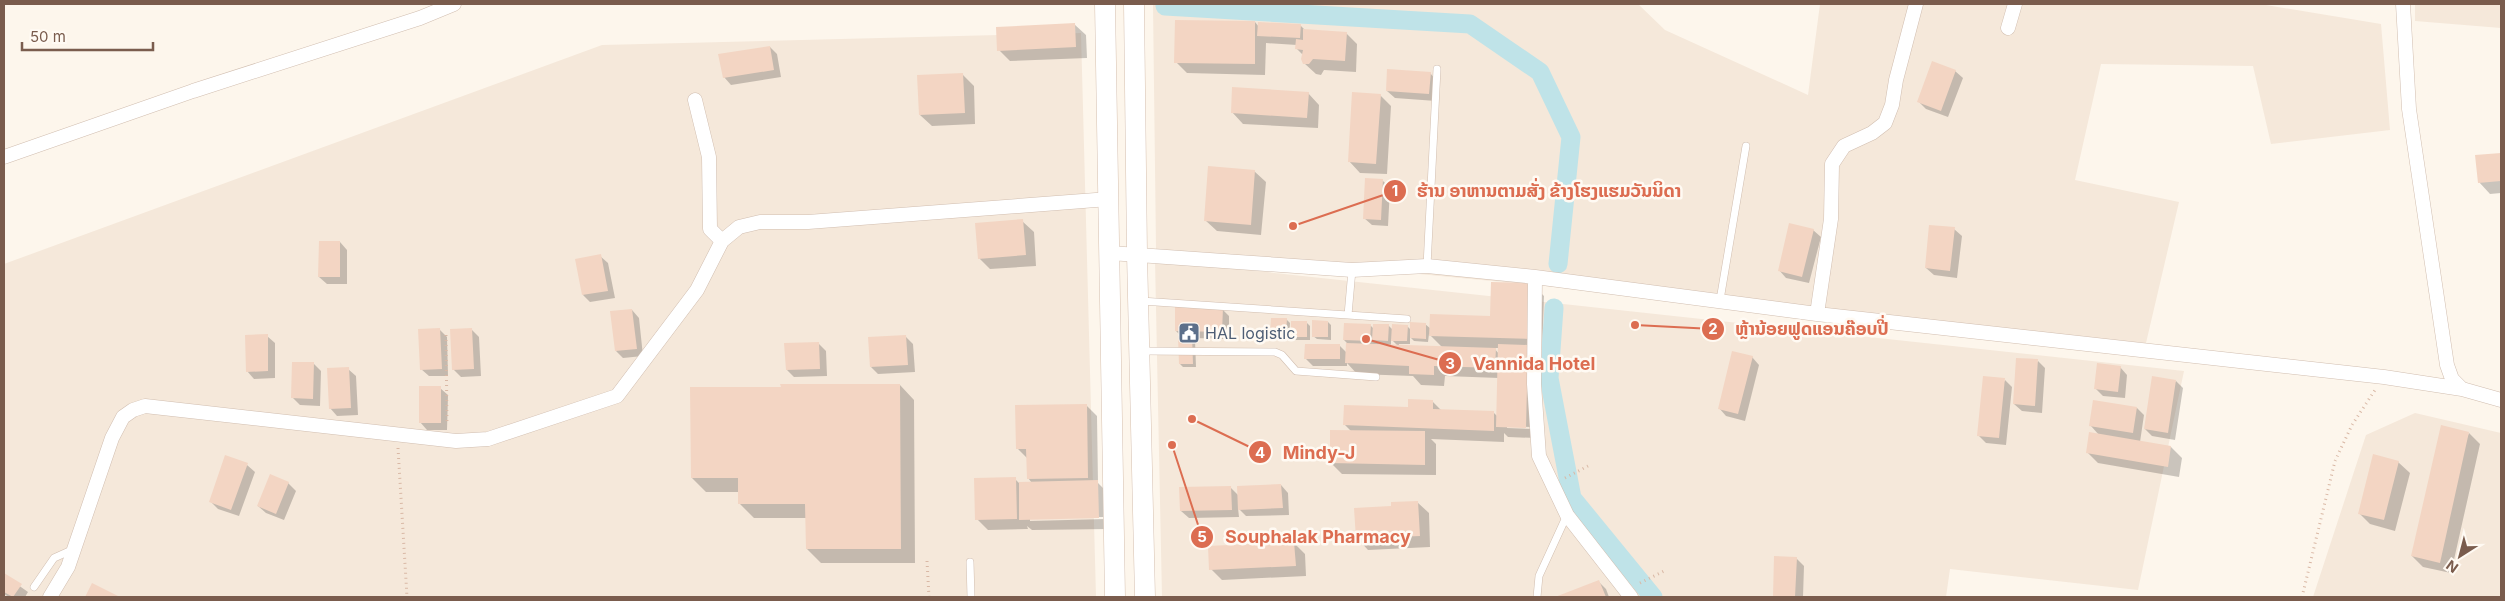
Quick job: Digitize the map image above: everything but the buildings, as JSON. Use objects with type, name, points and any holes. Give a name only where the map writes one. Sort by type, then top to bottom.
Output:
[{"type":"main road","points":[[1105,4],[1116,597]]},
{"type":"main road","points":[[1134,4],[1136,254],[1145,597]]},
{"type":"street","points":[[4,157],[193,91],[420,18],[454,4]]},
{"type":"street","points":[[1817,314],[1831,219],[1830,173],[1832,164],[1844,146],[1872,134],[1884,122],[1892,105],[1896,80],[1916,4]]},
{"type":"street","points":[[2008,28],[2016,4]]},
{"type":"street","points":[[2403,4],[2409,109],[2446,355],[2452,379],[2462,389]]},
{"type":"street","points":[[695,100],[709,157],[710,229],[722,241]]},
{"type":"street","points":[[50,597],[68,567],[112,438],[123,417],[134,410],[145,406],[447,440],[488,439],[617,396],[697,290],[722,241],[739,227],[760,222],[808,222],[1109,199]]},
{"type":"street","points":[[1110,253],[1352,270],[1427,266],[1535,277],[1817,314],[2384,377],[2462,389],[2501,400]]},
{"type":"street","points":[[1535,277],[1534,384],[1539,456],[1551,485],[1567,515],[1628,594]]},
{"type":"lane","points":[[1427,266],[1438,69]]},
{"type":"lane","points":[[1720,300],[1746,146]]},
{"type":"lane","points":[[1348,315],[1352,270]]},
{"type":"lane","points":[[1138,301],[1407,319]]},
{"type":"lane","points":[[1139,351],[1275,352],[1282,355],[1296,371],[1376,377]]},
{"type":"lane","points":[[1537,597],[1539,576],[1567,515]]},
{"type":"lane","points":[[34,587],[54,558],[74,549]]},
{"type":"lane","points":[[970,562],[971,597]]},
{"type":"path","points":[[446,335],[447,440]]},
{"type":"path","points":[[2302,597],[2335,461],[2352,425],[2384,377]]},
{"type":"path","points":[[397,434],[407,597]]},
{"type":"path","points":[[1551,485],[1588,466]]},
{"type":"path","points":[[927,561],[929,597]]},
{"type":"path","points":[[1628,594],[1664,571]]},
{"type":"shaded area","points":[[1153,4],[1638,4],[1665,30],[1808,95],[1820,4],[2260,4],[2381,24],[2390,130],[2271,144],[2253,66],[2101,64],[2075,180],[2179,202],[2146,343],[1156,249]]},
{"type":"shaded area","points":[[2415,4],[2501,4],[2501,28],[2415,21]]},
{"type":"shaded area","points":[[1081,33],[1096,597],[4,597],[4,264],[602,45]]},
{"type":"shaded area","points":[[1155,260],[2184,371],[2138,590],[1950,569],[1946,597],[1162,597]]},
{"type":"shaded area","points":[[2415,413],[2501,433],[2501,597],[2313,597],[2366,435]]},
{"type":"waterway","points":[[1165,6],[1470,24],[1540,72],[1571,137],[1558,264]]},
{"type":"waterway","points":[[1554,308],[1549,378],[1572,498],[1653,597]]},
{"type":"place","name":"ຮ້ານ ອາຫານຕາມສັ່ງ ຂ້າງໂຮງແຮມວັນນິດາ","points":[[1293,226]]},
{"type":"place","name":"ຫຼ້ານ້ອຍຟູດແອນຄ໊ອບປີ່","points":[[1635,325]]},
{"type":"place","name":"HAL logistic","points":[[1189,333]]},
{"type":"place","name":"Vannida Hotel","points":[[1366,339]]},
{"type":"place","name":"Mindy-J","points":[[1192,419]]},
{"type":"place","name":"Souphalak Pharmacy","points":[[1172,445]]}]
